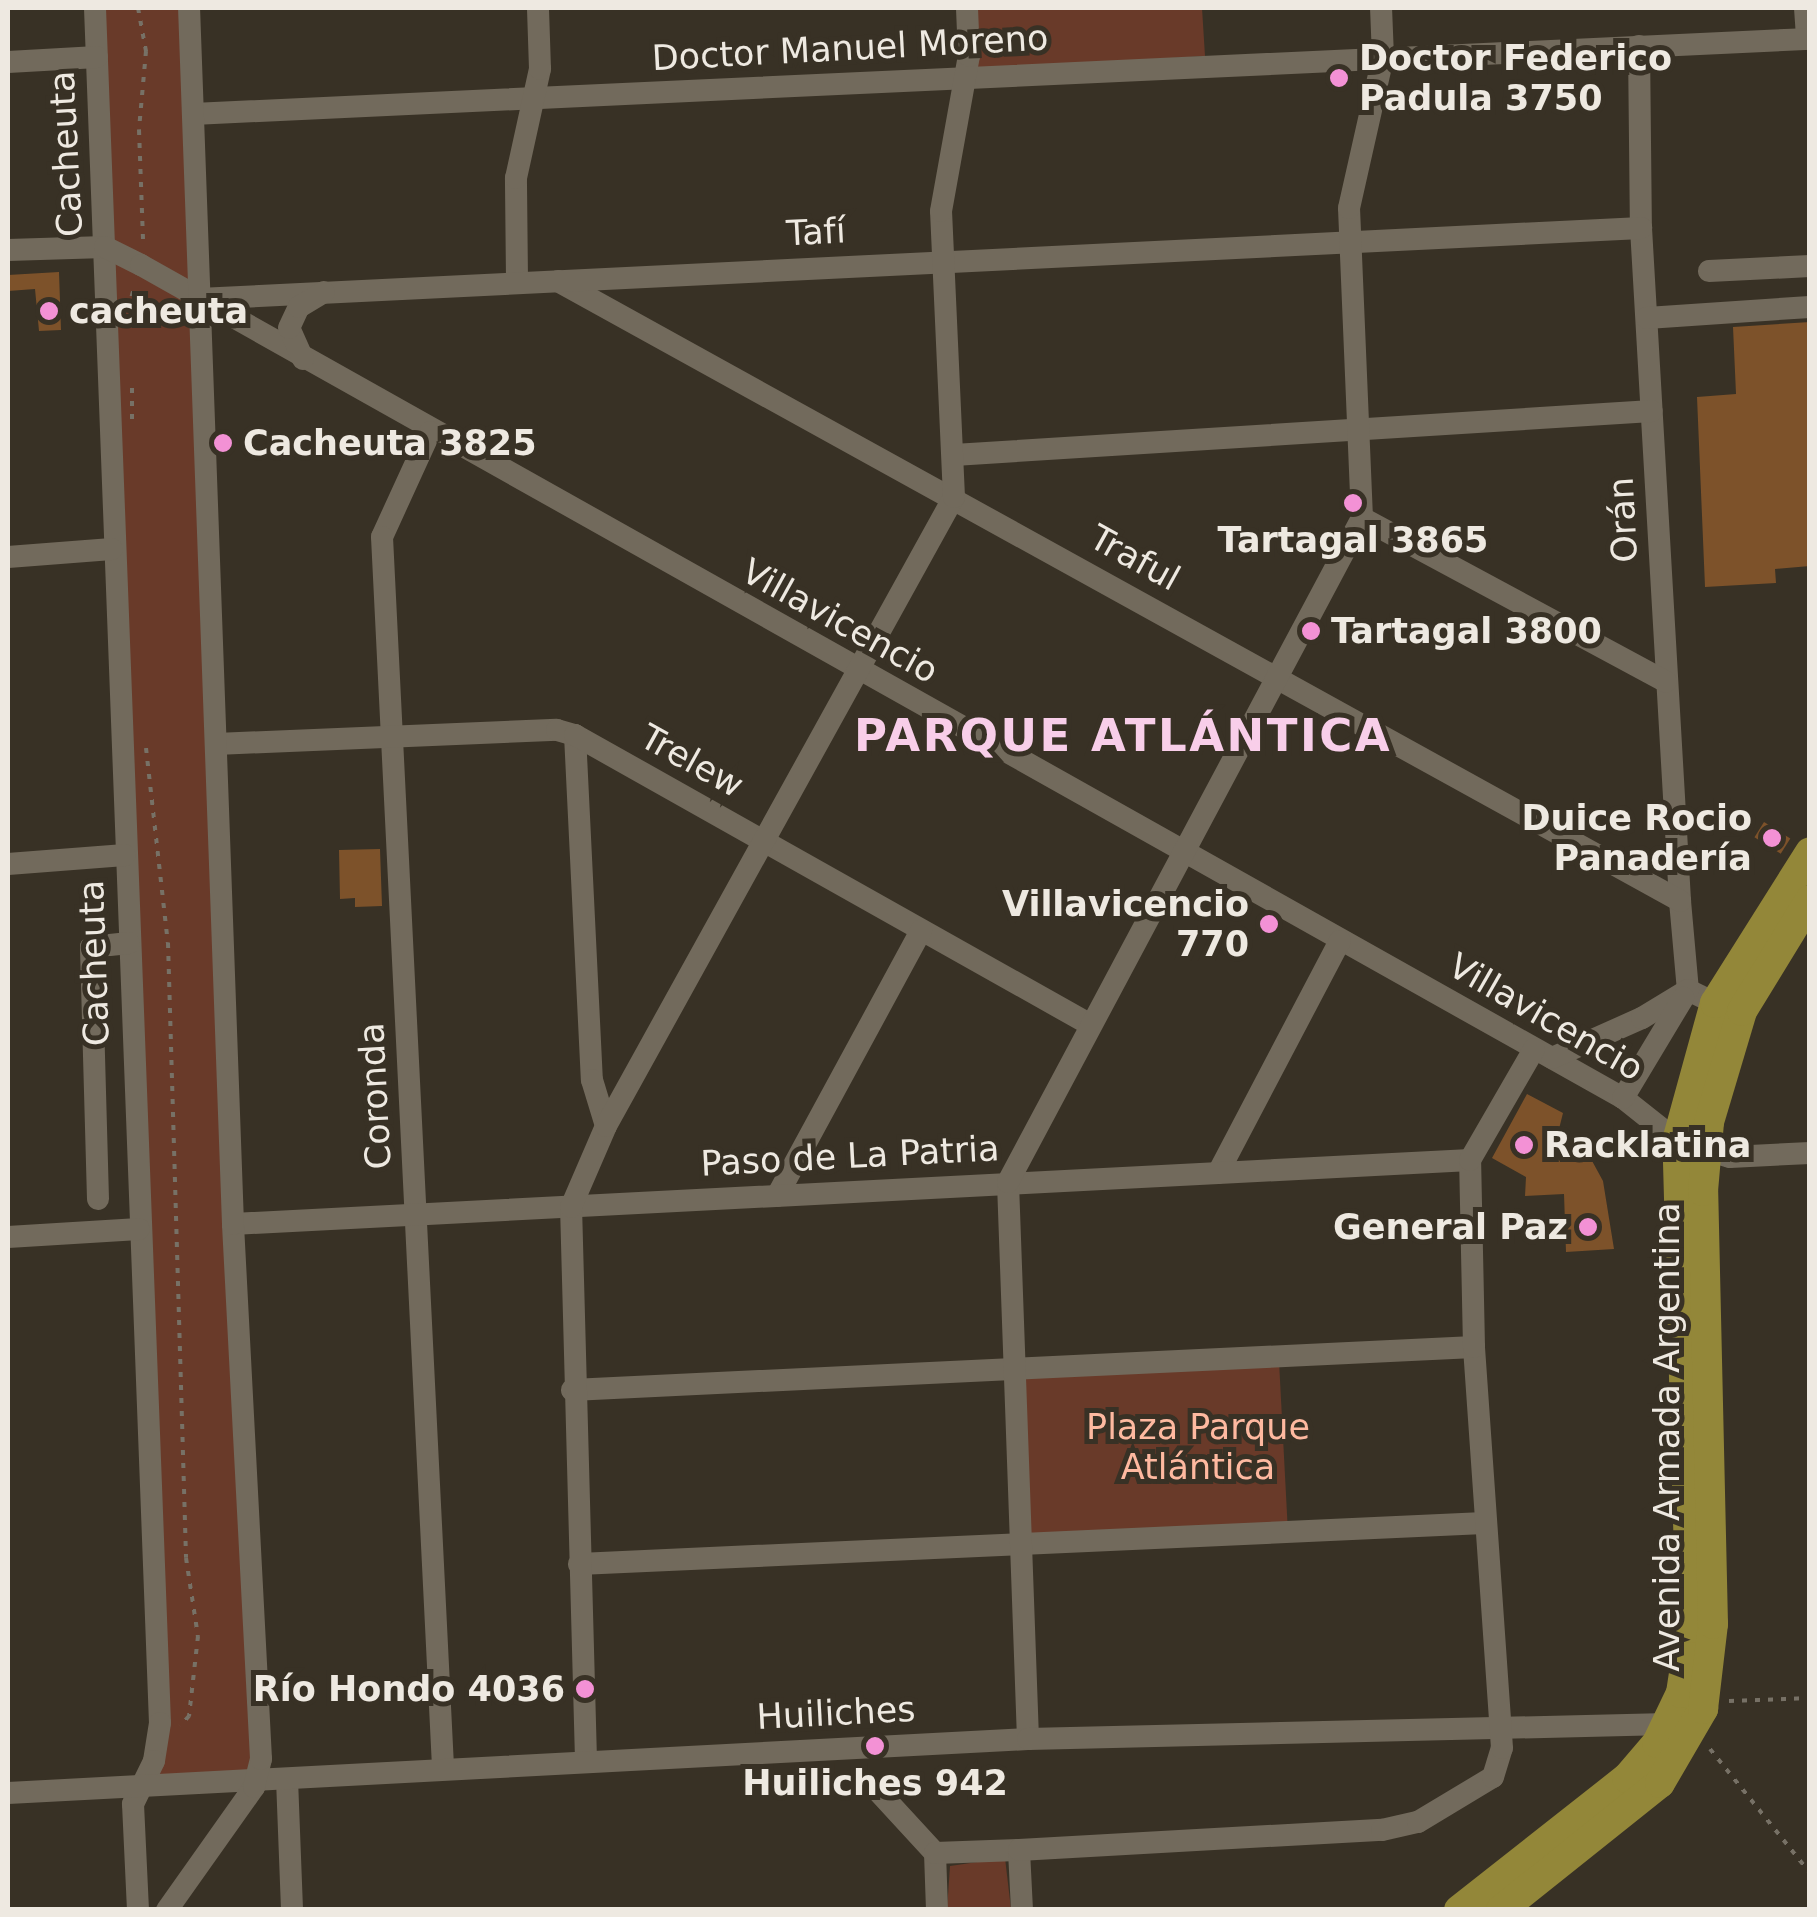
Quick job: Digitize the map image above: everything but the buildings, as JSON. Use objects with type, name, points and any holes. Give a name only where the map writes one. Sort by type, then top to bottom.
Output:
[{"type":"main road","name":"Avenida Armada Argentina","points":[[1458,1910],[1627,1778],[1681,1727],[1681,1693],[1691,1628],[1676,1141],[1701,996],[1810,852]]},
{"type":"main road","name":"Avenida Armada Argentina","points":[[1500,1910],[1642,1800],[1681,1727],[1706,1692],[1712,1624],[1705,1153],[1730,1039],[1756,982],[1809,902]]},
{"type":"street","name":"Cacheuta","points":[[95,8],[158,1742],[147,1783],[133,1804],[138,1910]]},
{"type":"street","points":[[167,1910],[258,1780],[233,1224],[189,8]]},
{"type":"street","points":[[517,280],[516,178],[535,98],[538,8]]},
{"type":"street","points":[[586,1760],[572,1390],[571,1207],[606,1126],[954,497],[942,262],[944,176],[966,77],[966,8]]},
{"type":"street","points":[[1028,1738],[1008,1182],[1362,518],[1350,244],[1352,188],[1383,57],[1381,8]]},
{"type":"street","points":[[1805,8],[1808,39]]},
{"type":"street","name":"Doctor Manuel Moreno","points":[[193,114],[1808,39]]},
{"type":"street","name":"Orán","points":[[1638,46],[1641,228],[1680,901],[1701,996]]},
{"type":"street","points":[[8,62],[96,57]]},
{"type":"street","name":"Tafí","points":[[199,299],[517,280],[1641,228]]},
{"type":"street","points":[[8,250],[105,247],[199,299]]},
{"type":"street","points":[[1709,270],[1810,266]]},
{"type":"street","name":"Traful","points":[[555,279],[1680,901]]},
{"type":"street","points":[[302,358],[289,328],[294,314],[325,292]]},
{"type":"street","name":"Villavicencio","points":[[199,299],[1623,1098],[1676,1141],[1705,1153]]},
{"type":"street","points":[[1647,318],[1810,307]]},
{"type":"street","points":[[954,455],[1652,411]]},
{"type":"street","name":"Coronda","points":[[430,432],[383,524],[444,1768]]},
{"type":"street","points":[[1362,518],[1666,682]]},
{"type":"street","points":[[8,557],[112,548]]},
{"type":"street","points":[[575,735],[592,1080],[606,1126]]},
{"type":"street","name":"Trelew","points":[[216,744],[392,736],[575,735],[1089,1024]]},
{"type":"street","points":[[8,864],[126,855]]},
{"type":"street","points":[[776,1196],[921,931]]},
{"type":"street","points":[[1218,1173],[1340,941]]},
{"type":"street","points":[[98,1199],[91,947],[128,943]]},
{"type":"street","points":[[936,1852],[1382,1830],[1418,1822],[1493,1778],[1500,1764],[1499,1725],[1474,1348],[1470,1160],[1543,1054],[1701,996]]},
{"type":"street","points":[[1623,1098],[1701,996]]},
{"type":"street","points":[[1705,1153],[1810,1154]]},
{"type":"street","name":"Paso de La Patria","points":[[233,1224],[1470,1160]]},
{"type":"street","points":[[8,1237],[139,1229]]},
{"type":"street","points":[[572,1390],[1474,1348]]},
{"type":"street","points":[[579,1564],[1484,1522]]},
{"type":"street","name":"Huiliches","points":[[8,1793],[1028,1738],[1499,1725],[1681,1727]]},
{"type":"street","points":[[287,1779],[292,1910]]},
{"type":"street","points":[[877,1790],[936,1852],[937,1910]]},
{"type":"street","points":[[1019,1850],[1022,1910]]},
{"type":"path","points":[[126,318],[141,265],[139,130],[146,64],[138,8]]},
{"type":"path","points":[[128,432],[135,415],[129,372]]},
{"type":"path","points":[[144,732],[168,944],[186,1558],[198,1636],[188,1716],[158,1742]]},
{"type":"path","points":[[1706,1692],[1720,1702],[1810,1698]]},
{"type":"path","points":[[1681,1727],[1810,1873]]},
{"type":"green space","points":[[95,8],[189,8],[259,1780],[147,1783],[154,1761]]},
{"type":"green space","points":[[974,8],[1202,8],[1205,56],[978,70]]},
{"type":"green space","name":"Plaza Parque Atlántica","points":[[1279,1361],[1288,1526],[1030,1539],[1021,1375]]},
{"type":"green space","points":[[1005,1858],[1011,1909],[947,1910],[950,1866]]},
{"type":"place","name":"Doctor Federico Padula 3750","points":[[1339,78]]},
{"type":"place","name":"cacheuta","points":[[49,311]]},
{"type":"place","name":"Cacheuta 3825","points":[[223,443]]},
{"type":"place","name":"Tartagal 3865","points":[[1353,503]]},
{"type":"place","name":"Tartagal 3800","points":[[1311,631]]},
{"type":"place","name":"Duice Rocio Panadería","points":[[1772,838]]},
{"type":"place","name":"Villavicencio 770","points":[[1269,924]]},
{"type":"place","name":"Racklatina","points":[[1524,1145]]},
{"type":"place","name":"General Paz","points":[[1588,1227]]},
{"type":"place","name":"Río Hondo 4036","points":[[585,1689]]},
{"type":"place","name":"Huiliches 942","points":[[875,1746]]},
{"type":"district","name":"PARQUE ATLÁNTICA","points":[[1123,736]]}]
